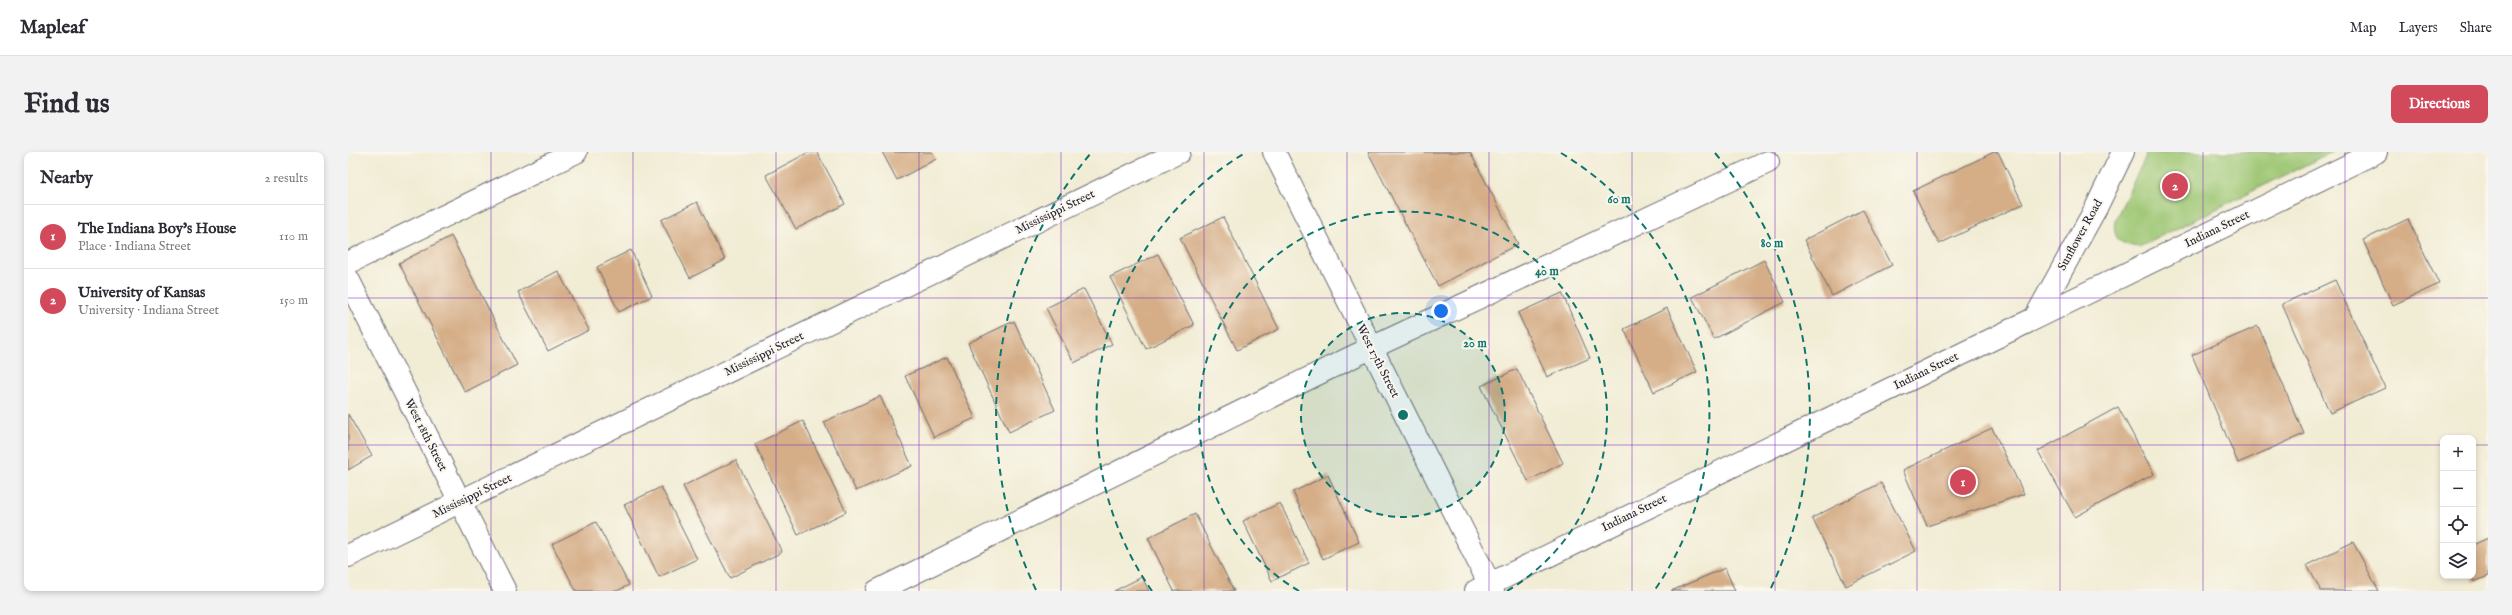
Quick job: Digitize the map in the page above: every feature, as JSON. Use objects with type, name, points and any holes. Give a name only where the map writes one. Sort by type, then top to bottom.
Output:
[{"type":"street","points":[[348,263],[576,152]]},
{"type":"street","name":"Mississippi Street","points":[[348,556],[1179,152]]},
{"type":"street","name":"West 17th Street","points":[[1274,152],[1372,349],[1486,589]]},
{"type":"street","name":"Sunflower Road","points":[[2035,318],[2096,208],[2123,152]]},
{"type":"street","name":"Indiana Street","points":[[1486,589],[2035,318],[2376,152]]},
{"type":"street","points":[[877,591],[1372,349],[1768,162]]},
{"type":"street","name":"West 18th Street","points":[[348,279],[505,591]]},
{"type":"green space","points":[[2148,152],[2332,152],[2139,247],[2127,245],[2119,240],[2114,227],[2115,220]]},
{"type":"building","points":[[809,152],[817,152],[845,204],[796,229],[766,175]]},
{"type":"building","points":[[882,152],[932,152],[936,159],[897,180]]},
{"type":"building","points":[[1368,152],[1470,152],[1518,244],[1438,286]]},
{"type":"building","points":[[1994,152],[1998,152],[2023,204],[1939,244],[1913,191]]},
{"type":"building","points":[[697,202],[725,260],[690,278],[661,220]]},
{"type":"building","points":[[1863,210],[1892,265],[1832,296],[1804,240]]},
{"type":"building","points":[[1223,217],[1279,329],[1237,350],[1180,238]]},
{"type":"building","points":[[2408,219],[2439,284],[2393,305],[2363,240]]},
{"type":"building","points":[[451,236],[517,365],[465,392],[399,263]]},
{"type":"building","points":[[631,250],[652,296],[619,312],[597,267]]},
{"type":"building","points":[[1158,254],[1194,325],[1146,349],[1110,277]]},
{"type":"building","points":[[1764,260],[1785,302],[1714,339],[1692,297]]},
{"type":"building","points":[[558,271],[589,330],[548,351],[518,292]]},
{"type":"building","points":[[2335,280],[2385,388],[2330,413],[2282,304]]},
{"type":"building","points":[[1084,289],[1112,344],[1074,363],[1046,308]]},
{"type":"building","points":[[1562,293],[1590,358],[1547,377],[1518,313]]},
{"type":"building","points":[[1667,308],[1697,372],[1654,392],[1624,329]]},
{"type":"building","points":[[1014,321],[1055,410],[1009,432],[968,343]]},
{"type":"building","points":[[2258,326],[2304,434],[2238,463],[2192,355]]},
{"type":"building","points":[[947,357],[975,418],[934,437],[905,376]]},
{"type":"building","points":[[1517,369],[1563,463],[1528,481],[1481,386]]},
{"type":"building","points":[[880,396],[912,466],[856,491],[824,422]]},
{"type":"building","points":[[2118,407],[2154,474],[2075,517],[2038,451]]},
{"type":"building","points":[[348,414],[372,456],[348,470]]},
{"type":"building","points":[[803,421],[846,512],[798,535],[755,444]]},
{"type":"building","points":[[1992,428],[2024,494],[1927,526],[1903,470]]},
{"type":"building","points":[[736,460],[782,552],[730,578],[683,486]]},
{"type":"building","points":[[1328,475],[1359,542],[1323,559],[1293,492]]},
{"type":"building","points":[[1881,483],[1916,551],[1846,586],[1812,518]]},
{"type":"building","points":[[661,487],[697,559],[659,577],[624,505]]},
{"type":"building","points":[[1280,503],[1309,563],[1272,581],[1243,521]]},
{"type":"building","points":[[1195,514],[1234,591],[1174,591],[1148,538]]},
{"type":"building","points":[[596,522],[629,585],[617,591],[576,591],[552,544]]},
{"type":"building","points":[[2488,538],[2488,576],[2474,582],[2472,579],[2476,579],[2476,544]]},
{"type":"building","points":[[2353,542],[2379,591],[2321,591],[2307,565]]},
{"type":"building","points":[[1725,568],[1735,591],[1671,591]]},
{"type":"building","points":[[1142,577],[1149,591],[1114,591]]},
{"type":"place","name":"University of Kansas","points":[[2175,186]]},
{"type":"place","name":"The Indiana Boy's House","points":[[1963,482]]}]
